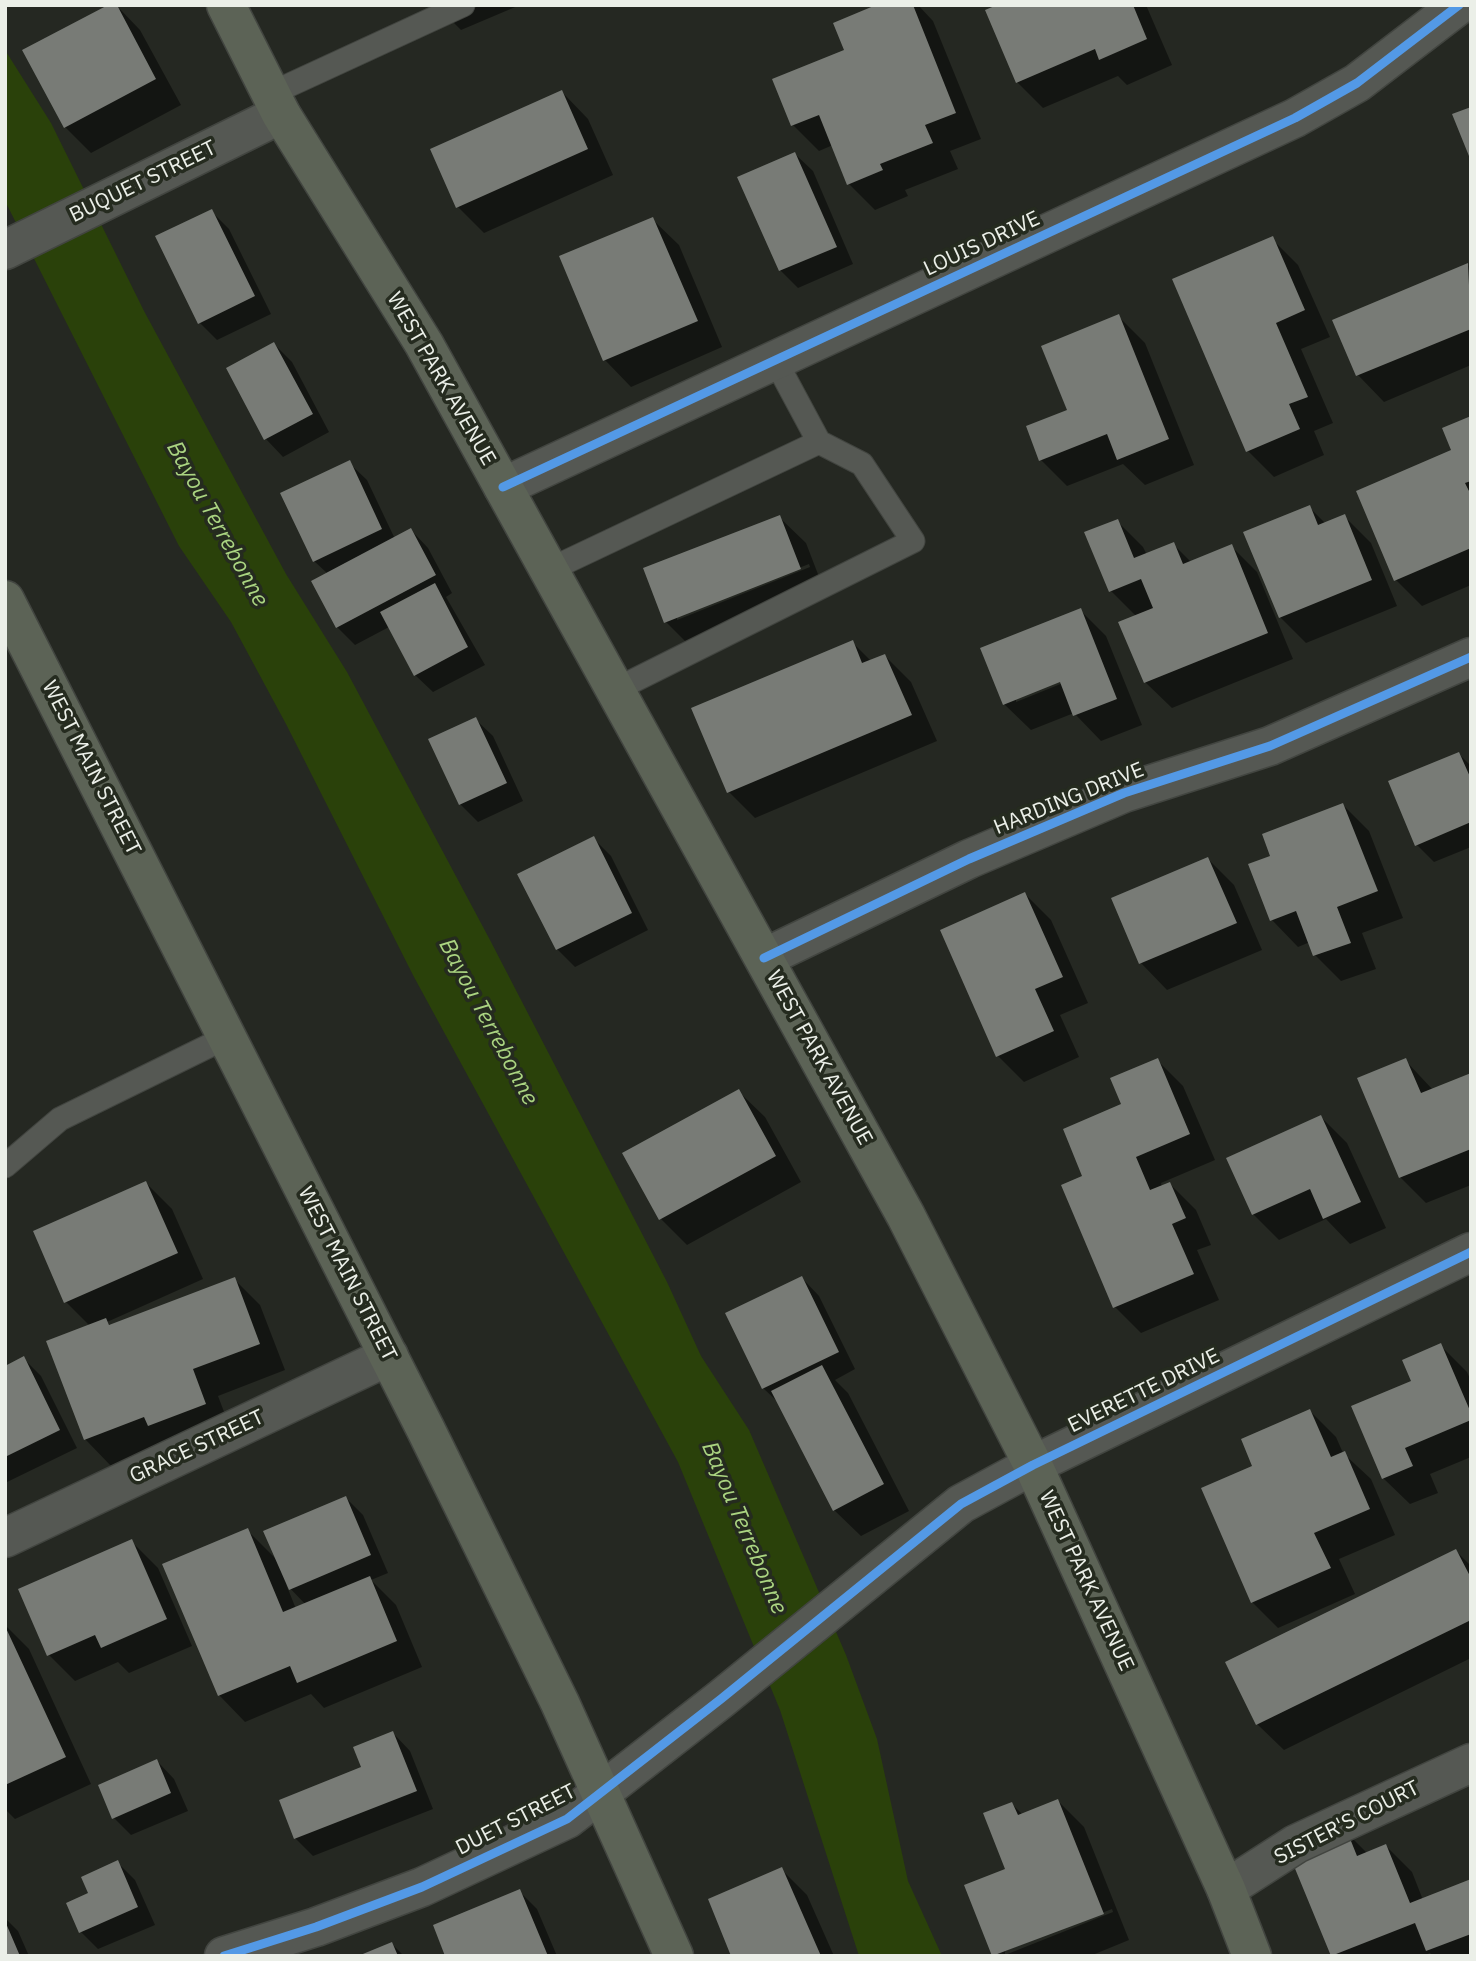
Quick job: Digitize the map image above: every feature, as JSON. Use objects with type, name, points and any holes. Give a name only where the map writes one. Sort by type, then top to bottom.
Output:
[{"type":"main road","name":"WEST PARK AVENUE","points":[[226,5],[275,104],[424,344],[906,1216],[1033,1465],[1226,1889],[1252,1956]]},
{"type":"main road","name":"WEST MAIN STREET","points":[[7,607],[389,1356],[601,1794],[674,1956]]},
{"type":"street","name":"LOUIS DRIVE","points":[[503,487],[1295,118],[1357,83],[1460,5]]},
{"type":"street","name":"BUQUET STREET","points":[[11,247],[125,193],[275,104]]},
{"type":"street","name":"HARDING DRIVE","points":[[764,958],[969,859],[1124,793],[1270,746],[1373,703],[1471,657]]},
{"type":"street","name":"EVERETTE DRIVE","points":[[852,1593],[961,1504],[1033,1465],[1471,1252]]},
{"type":"street","name":"GRACE STREET","points":[[5,1538],[389,1356]]},
{"type":"street","name":"DUET STREET","points":[[224,1956],[316,1927],[422,1887],[567,1819],[852,1593]]},
{"type":"street","name":"SISTER'S COURT","points":[[1226,1889],[1296,1844],[1471,1763]]},
{"type":"lane","points":[[275,104],[463,5]]},
{"type":"lane","points":[[615,690],[913,541],[862,464],[819,442],[775,360]]},
{"type":"lane","points":[[549,570],[819,442]]},
{"type":"lane","points":[[5,1166],[60,1119],[227,1038]]},
{"type":"water","name":"Bayou Terrebonne","points":[[5,50],[51,123],[144,311],[286,574],[347,672],[490,940],[667,1282],[701,1356],[749,1430],[846,1655],[877,1739],[908,1881],[942,1956],[859,1956],[780,1710],[678,1462],[414,977],[286,724],[231,622],[179,546],[5,201]]},
{"type":"building","points":[[108,5],[117,5],[156,79],[64,128],[22,50]]},
{"type":"building","points":[[876,5],[913,5],[956,113],[925,125],[933,143],[880,164],[883,170],[847,185],[819,115],[791,126],[772,79],[844,50],[833,23]]},
{"type":"building","points":[[997,5],[1133,5],[1147,39],[1099,60],[1095,49],[1016,83],[985,10]]},
{"type":"building","points":[[562,90],[588,149],[456,208],[430,149]]},
{"type":"building","points":[[1471,107],[1471,161],[1452,114]]},
{"type":"building","points":[[795,152],[837,247],[779,271],[737,177]]},
{"type":"building","points":[[212,209],[255,296],[198,324],[155,236]]},
{"type":"building","points":[[653,217],[698,321],[603,361],[559,256]]},
{"type":"building","points":[[1273,236],[1305,310],[1276,323],[1308,397],[1289,404],[1300,429],[1246,452],[1172,279]]},
{"type":"building","points":[[1468,263],[1471,329],[1356,376],[1332,320]]},
{"type":"building","points":[[1119,314],[1169,439],[1117,460],[1107,434],[1039,461],[1026,426],[1067,410],[1041,346]]},
{"type":"building","points":[[274,342],[313,414],[264,440],[226,368]]},
{"type":"building","points":[[1471,416],[1471,481],[1465,483],[1471,495],[1471,548],[1394,581],[1356,491],[1451,450],[1442,428]]},
{"type":"building","points":[[350,460],[382,529],[313,562],[280,493]]},
{"type":"building","points":[[1310,505],[1318,525],[1345,514],[1372,580],[1279,618],[1243,532]]},
{"type":"building","points":[[780,515],[801,569],[664,623],[643,568]]},
{"type":"building","points":[[1118,519],[1134,558],[1174,542],[1183,564],[1232,544],[1268,633],[1144,683],[1118,622],[1153,608],[1141,579],[1109,592],[1084,532]]},
{"type":"building","points":[[411,528],[436,575],[336,628],[311,581]]},
{"type":"building","points":[[435,583],[468,647],[414,676],[380,612]]},
{"type":"building","points":[[1081,608],[1117,699],[1073,716],[1060,682],[1003,705],[980,648]]},
{"type":"building","points":[[853,640],[862,663],[885,654],[912,715],[727,793],[691,708]]},
{"type":"building","points":[[476,717],[507,783],[459,805],[428,739]]},
{"type":"building","points":[[1459,752],[1471,779],[1471,822],[1415,846],[1388,781]]},
{"type":"building","points":[[1343,803],[1378,891],[1337,907],[1351,943],[1313,956],[1296,911],[1270,921],[1248,864],[1270,856],[1262,834]]},
{"type":"building","points":[[594,836],[632,913],[556,950],[517,874]]},
{"type":"building","points":[[1208,857],[1237,923],[1139,964],[1111,898]]},
{"type":"building","points":[[1025,892],[1063,977],[1035,989],[1054,1031],[996,1057],[940,930]]},
{"type":"building","points":[[1158,1058],[1190,1134],[1136,1157],[1150,1190],[1170,1182],[1186,1218],[1172,1224],[1194,1274],[1113,1308],[1061,1185],[1082,1176],[1063,1129],[1121,1104],[1110,1078]]},
{"type":"building","points":[[1406,1058],[1421,1093],[1471,1073],[1471,1149],[1399,1178],[1357,1078]]},
{"type":"building","points":[[739,1089],[776,1156],[659,1220],[622,1153]]},
{"type":"building","points":[[1321,1115],[1361,1202],[1323,1219],[1310,1189],[1252,1215],[1226,1158]]},
{"type":"building","points":[[146,1181],[178,1253],[64,1303],[33,1231]]},
{"type":"building","points":[[802,1276],[839,1352],[762,1389],[725,1313]]},
{"type":"building","points":[[235,1277],[260,1344],[193,1369],[206,1404],[148,1426],[144,1417],[84,1440],[46,1341],[106,1318],[109,1325]]},
{"type":"building","points":[[1441,1343],[1471,1413],[1471,1420],[1405,1448],[1413,1466],[1382,1479],[1351,1406],[1411,1381],[1402,1360]]},
{"type":"building","points":[[24,1356],[60,1430],[5,1457],[5,1366]]},
{"type":"building","points":[[822,1365],[884,1484],[833,1511],[771,1391]]},
{"type":"building","points":[[1310,1409],[1331,1457],[1345,1451],[1370,1509],[1314,1533],[1331,1568],[1251,1603],[1201,1488],[1252,1466],[1241,1439]]},
{"type":"building","points":[[346,1496],[371,1555],[289,1590],[263,1531]]},
{"type":"building","points":[[248,1528],[283,1612],[370,1576],[397,1641],[297,1683],[290,1666],[218,1696],[162,1564]]},
{"type":"building","points":[[132,1539],[167,1619],[101,1648],[95,1635],[47,1656],[18,1589]]},
{"type":"building","points":[[1456,1549],[1471,1578],[1471,1620],[1256,1725],[1225,1662]]},
{"type":"building","points":[[5,1626],[66,1757],[5,1785]]},
{"type":"building","points":[[393,1731],[417,1791],[294,1839],[279,1800],[361,1767],[353,1747]]},
{"type":"building","points":[[157,1759],[171,1793],[112,1819],[98,1785]]},
{"type":"building","points":[[1058,1799],[1104,1914],[992,1956],[964,1885],[1005,1869],[983,1813],[1012,1802],[1018,1815]]},
{"type":"building","points":[[1347,1831],[1357,1856],[1386,1844],[1410,1903],[1471,1879],[1471,1934],[1426,1951],[1415,1923],[1331,1956],[1289,1854]]},
{"type":"building","points":[[118,1860],[138,1907],[79,1933],[66,1903],[88,1893],[81,1877]]},
{"type":"building","points":[[782,1867],[821,1956],[731,1956],[708,1899]]},
{"type":"building","points":[[520,1889],[548,1956],[445,1956],[433,1925]]},
{"type":"building","points":[[5,1921],[20,1956],[5,1956]]},
{"type":"building","points":[[392,1942],[398,1956],[358,1956]]},
{"type":"cycle path","points":[[503,487],[1295,118],[1357,83],[1459,5]]},
{"type":"cycle path","points":[[764,958],[969,859],[1124,793],[1270,746],[1471,657]]},
{"type":"cycle path","points":[[224,1956],[316,1927],[422,1887],[567,1819],[721,1699],[961,1504],[1033,1465],[1471,1252]]}]
